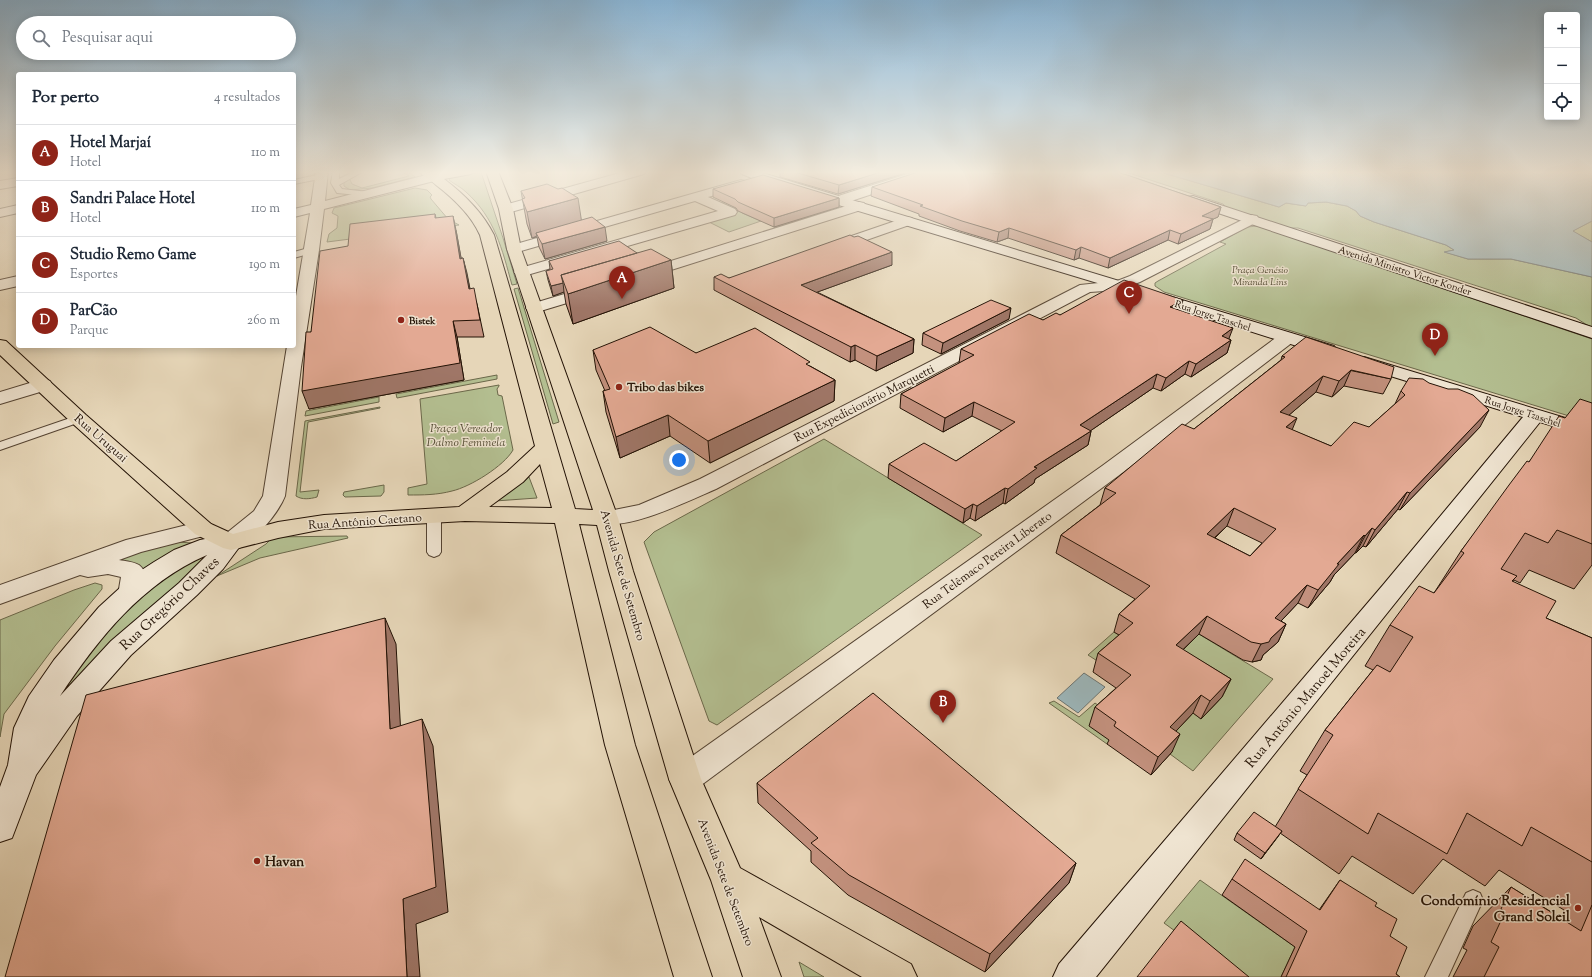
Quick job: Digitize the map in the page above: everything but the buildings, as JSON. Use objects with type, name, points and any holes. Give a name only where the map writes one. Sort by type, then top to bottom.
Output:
[{"type":"main road","points":[[475,217],[484,229],[492,248],[564,515],[620,745],[693,977]]},
{"type":"main road","name":"Avenida Sete de Setembro","points":[[508,217],[514,248],[607,518],[620,571],[684,779],[728,880],[762,977]]},
{"type":"main road","name":"Rua Uruguai","points":[[0,345],[79,419],[203,529]]},
{"type":"main road","points":[[465,514],[510,481],[545,448]]},
{"type":"main road","name":"Rua Antônio Caetano","points":[[231,542],[278,530],[324,522],[465,514],[564,515],[607,518]]},
{"type":"main road","points":[[203,529],[231,542]]},
{"type":"main road","points":[[728,880],[898,977]]},
{"type":"street","points":[[296,344],[317,217]]},
{"type":"street","points":[[514,248],[627,217]]},
{"type":"street","points":[[522,272],[714,217]]},
{"type":"street","points":[[630,278],[825,217]]},
{"type":"street","name":"Rua Jorge Tzaschel","points":[[893,217],[1052,266],[1119,285],[1592,432]]},
{"type":"street","name":"Avenida Ministro Victor Konder","points":[[1245,217],[1592,333]]},
{"type":"street","points":[[1119,285],[1134,279],[1252,219]]},
{"type":"street","points":[[817,253],[907,221]]},
{"type":"street","points":[[0,285],[16,281]]},
{"type":"street","points":[[534,308],[608,285]]},
{"type":"street","name":"Rua Expedicionário Marquetti","points":[[607,518],[644,511],[701,487],[1086,288],[1119,285]]},
{"type":"street","name":"Rua Telêmaco Pereira Liberato","points":[[684,779],[1110,470],[1287,338]]},
{"type":"street","points":[[231,542],[256,522],[271,506],[274,496],[295,348]]},
{"type":"street","points":[[0,398],[43,385]]},
{"type":"street","name":"Rua Antônio Manoel Moreira","points":[[1072,977],[1387,597],[1535,415]]},
{"type":"street","points":[[0,595],[62,571],[134,546],[203,529]]},
{"type":"street","name":"Rua Gregório Chaves","points":[[2,818],[22,770],[29,728],[48,691],[79,647],[132,589],[161,569],[188,554],[205,547],[231,542]]},
{"type":"street","name":"Rua Gregório Chaves","points":[[22,770],[68,708],[121,648],[214,564],[231,542]]},
{"type":"street","points":[[62,571],[108,566],[130,571],[134,576],[132,589]]},
{"type":"lane","points":[[296,254],[312,250]]},
{"type":"lane","points":[[0,446],[79,419]]},
{"type":"lane","points":[[434,516],[434,552]]},
{"type":"lane","points":[[1436,977],[1473,900]]},
{"type":"green space","points":[[338,217],[446,217],[459,225],[327,242],[329,234],[337,228]]},
{"type":"green space","points":[[487,217],[496,217],[517,284],[512,285],[501,247]]},
{"type":"green space","points":[[721,217],[751,217],[761,221],[729,232],[707,221]]},
{"type":"green space","points":[[1252,217],[1361,217],[1446,245],[1454,250],[1445,252],[1468,259],[1511,259],[1592,277],[1592,327],[1576,318],[1298,228],[1287,228]]},
{"type":"green space","points":[[1592,221],[1592,242],[1572,231]]},
{"type":"green space","name":"Praça Genésio Miranda Lins","points":[[1258,226],[1592,339],[1592,423],[1164,292],[1155,286],[1155,283],[1158,281],[1226,244],[1220,242],[1247,227]]},
{"type":"green space","points":[[518,288],[559,422],[553,424],[514,289]]},
{"type":"green space","points":[[497,375],[497,379],[397,398],[396,394]]},
{"type":"green space","name":"Praça Vereador Dalmo Feminela","points":[[499,385],[497,389],[498,395],[502,396],[513,450],[509,456],[486,475],[459,489],[435,494],[408,495],[408,488],[427,484],[420,399]]},
{"type":"green space","points":[[379,397],[379,402],[305,416],[306,411]]},
{"type":"green space","points":[[380,407],[308,422],[300,492],[319,490],[317,497],[306,499],[296,496],[305,421]]},
{"type":"green space","points":[[824,439],[982,535],[717,725],[709,721],[644,542],[654,532]]},
{"type":"green space","points":[[529,477],[537,498],[495,501]]},
{"type":"green space","points":[[384,485],[384,492],[381,496],[345,497],[343,495],[344,492]]},
{"type":"green space","points":[[347,536],[348,538],[260,558],[217,576],[266,544],[273,537]]},
{"type":"green space","points":[[178,542],[192,543],[143,572],[120,561],[125,556]]},
{"type":"green space","points":[[205,553],[204,559],[46,717],[62,688],[133,596]]},
{"type":"green space","points":[[95,583],[102,585],[102,589],[55,646],[4,714],[0,737],[0,620]]},
{"type":"green space","points":[[1189,628],[1273,679],[1193,771],[1170,754],[1172,752],[1163,745],[1193,713],[1201,719],[1222,697],[1102,664],[1088,655],[1114,632],[1158,661]]},
{"type":"green space","points":[[1054,701],[1079,717],[1095,703],[1105,710],[1110,741],[1107,744],[1049,703]]},
{"type":"green space","points":[[1200,880],[1295,947],[1281,977],[1238,977],[1164,923]]},
{"type":"green space","points":[[799,962],[824,977],[804,977]]},
{"type":"water","points":[[1361,217],[1592,217],[1592,221],[1573,231],[1592,242],[1592,277],[1511,259],[1468,259],[1444,252],[1454,250],[1446,245]]},
{"type":"water","points":[[1084,673],[1105,687],[1078,713],[1057,698]]},
{"type":"place","name":"Hotel Marjaí","points":[[622,299]]},
{"type":"place","name":"Studio Remo Game","points":[[1129,314]]},
{"type":"place","name":"Bistek","points":[[401,320]]},
{"type":"place","name":"ParCão","points":[[1435,356]]},
{"type":"place","name":"Tribo das bikes","points":[[619,387]]},
{"type":"place","name":"Sandri Palace Hotel","points":[[943,723]]},
{"type":"place","name":"Havan","points":[[257,861]]},
{"type":"place","name":"Condomínio Residencial Grand Soleil","points":[[1578,908]]}]
